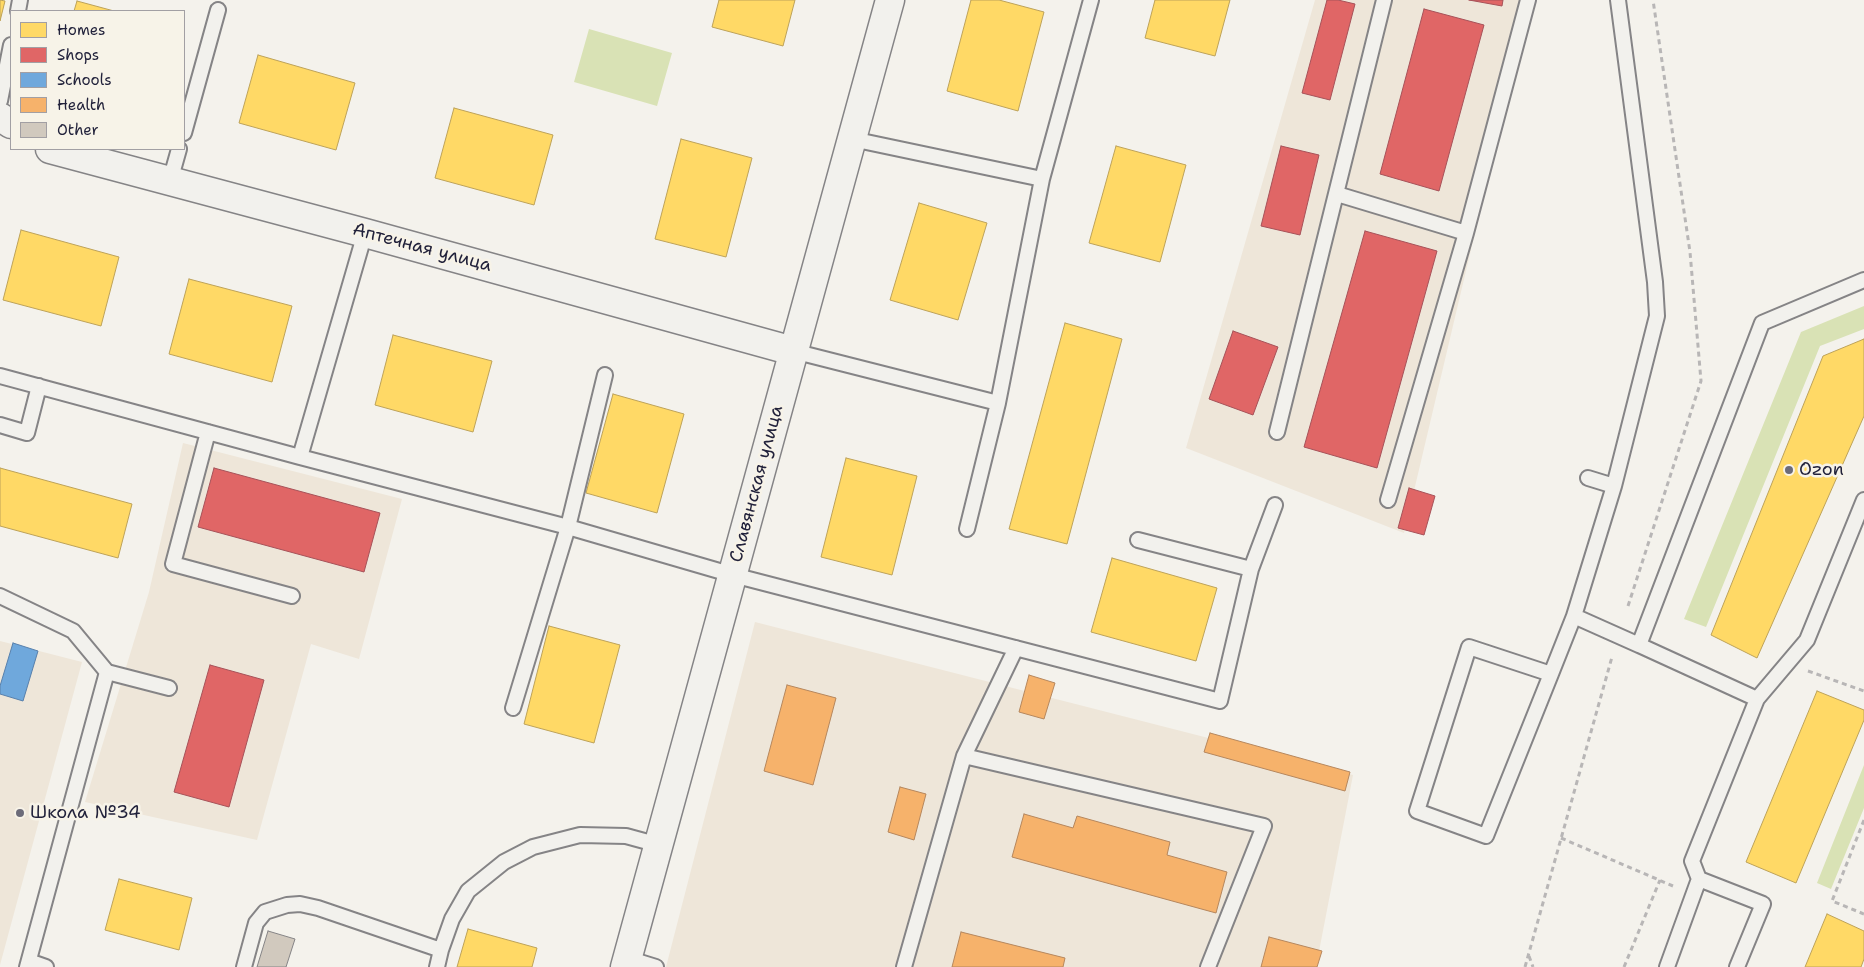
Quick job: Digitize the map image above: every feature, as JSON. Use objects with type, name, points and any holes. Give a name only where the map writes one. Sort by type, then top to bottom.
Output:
[{"type":"street","name":"Славянская улица","points":[[626,963],[890,0]]},
{"type":"street","name":"Аптечная улица","points":[[54,150],[365,232],[793,351]]},
{"type":"lane","points":[[967,529],[998,403],[1042,179],[1091,0]]},
{"type":"lane","points":[[1277,432],[1384,0]]},
{"type":"lane","points":[[1388,500],[1466,233],[1528,0]]},
{"type":"lane","points":[[1551,674],[1470,647],[1417,811],[1486,836],[1551,674],[1574,616],[1614,486],[1657,316],[1655,282],[1618,0]]},
{"type":"lane","points":[[185,129],[218,10]]},
{"type":"lane","points":[[0,101],[10,50]]},
{"type":"lane","points":[[852,139],[1042,179]]},
{"type":"lane","points":[[170,181],[179,150]]},
{"type":"lane","points":[[1336,194],[1466,233]]},
{"type":"lane","points":[[300,457],[365,232]]},
{"type":"lane","points":[[1639,645],[1762,323],[1864,280]]},
{"type":"lane","points":[[793,351],[998,403]]},
{"type":"lane","points":[[513,708],[568,527],[605,375]]},
{"type":"lane","points":[[0,376],[568,527],[732,575],[1220,701],[1251,569],[1275,505]]},
{"type":"lane","points":[[0,425],[27,433],[39,386]]},
{"type":"lane","points":[[208,432],[173,564],[292,596]]},
{"type":"lane","points":[[1588,478],[1614,486]]},
{"type":"lane","points":[[1738,967],[1763,904],[1699,879],[1686,860],[1757,699],[1808,640],[1864,500]]},
{"type":"lane","points":[[1138,540],[1251,569]]},
{"type":"lane","points":[[0,596],[74,631],[107,672],[169,688]]},
{"type":"lane","points":[[1574,616],[1757,699]]},
{"type":"lane","points":[[904,967],[964,756],[1016,648]]},
{"type":"lane","points":[[46,967],[28,964],[107,672]]},
{"type":"lane","points":[[964,756],[1264,826],[1208,967]]},
{"type":"lane","points":[[437,967],[452,920],[468,892],[504,862],[533,847],[580,835],[626,836],[659,845]]},
{"type":"lane","points":[[1667,967],[1699,879]]},
{"type":"lane","points":[[244,967],[256,923],[265,912],[288,905],[300,904],[318,908],[441,950]]},
{"type":"lane","points":[[626,963],[656,967]]},
{"type":"path","points":[[1524,967],[1618,636]]},
{"type":"path","points":[[1788,664],[1864,691]]},
{"type":"path","points":[[1864,820],[1832,902],[1864,914]]},
{"type":"path","points":[[1561,838],[1694,894]]},
{"type":"path","points":[[1624,967],[1660,880]]},
{"type":"path","points":[[1528,955],[1533,967]]},
{"type":"shaded area","points":[[1315,0],[1530,0],[1404,533],[1186,448]]},
{"type":"shaded area","points":[[183,443],[402,499],[359,659],[311,644],[257,840],[85,802],[149,592]]},
{"type":"shaded area","points":[[755,622],[1353,775],[1316,967],[666,967]]},
{"type":"shaded area","name":"Школа №34","points":[[0,641],[82,662],[0,965]]},
{"type":"green space","points":[[589,29],[672,53],[657,106],[574,82]]},
{"type":"green space","points":[[1864,306],[1864,329],[1820,346],[1706,627],[1684,619],[1801,332]]},
{"type":"green space","points":[[1864,765],[1864,808],[1831,889],[1817,883]]},
{"type":"building: Homes","points":[[0,0],[5,1],[0,21]]},
{"type":"building: Homes","points":[[719,0],[795,0],[783,46],[712,27]]},
{"type":"building: Homes","points":[[971,0],[999,0],[1044,12],[1018,111],[947,91]]},
{"type":"building: Homes","points":[[1155,0],[1230,0],[1215,56],[1145,38]]},
{"type":"building: Homes","points":[[77,1],[110,10],[74,10]]},
{"type":"building: Homes","points":[[258,55],[355,83],[336,150],[239,123]]},
{"type":"building: Homes","points":[[454,108],[553,135],[534,205],[435,178]]},
{"type":"building: Homes","points":[[681,139],[752,158],[726,257],[655,239]]},
{"type":"building: Homes","points":[[1116,146],[1186,165],[1160,262],[1089,243]]},
{"type":"building: Homes","points":[[919,203],[987,223],[958,320],[890,300]]},
{"type":"building: Homes","points":[[21,230],[119,257],[101,326],[3,300]]},
{"type":"building: Homes","points":[[189,279],[292,306],[272,382],[169,354]]},
{"type":"building: Homes","points":[[1065,323],[1122,339],[1067,544],[1009,529]]},
{"type":"building: Homes","points":[[393,335],[492,361],[473,432],[375,405]]},
{"type":"building: Homes","points":[[1864,339],[1864,416],[1757,658],[1711,635],[1823,356]]},
{"type":"building: Homes","points":[[613,394],[684,414],[657,513],[586,493]]},
{"type":"building: Homes","points":[[846,458],[917,476],[892,575],[821,557]]},
{"type":"building: Homes","points":[[0,468],[132,504],[118,558],[0,526]]},
{"type":"building: Homes","points":[[1112,558],[1217,588],[1196,661],[1091,632]]},
{"type":"building: Homes","points":[[549,626],[620,645],[594,743],[524,724]]},
{"type":"building: Homes","points":[[1817,691],[1864,710],[1864,720],[1796,883],[1746,862]]},
{"type":"building: Homes","points":[[119,879],[192,898],[179,950],[105,930]]},
{"type":"building: Homes","points":[[1827,914],[1864,931],[1864,959],[1861,967],[1805,967]]},
{"type":"building: Homes","points":[[468,929],[537,948],[532,967],[457,967]]},
{"type":"building: Shops","points":[[1327,0],[1338,0],[1355,4],[1330,100],[1302,93]]},
{"type":"building: Shops","points":[[1469,0],[1503,0],[1502,6]]},
{"type":"building: Shops","points":[[1424,9],[1484,25],[1439,191],[1380,174]]},
{"type":"building: Shops","points":[[1281,146],[1319,155],[1300,235],[1261,226]]},
{"type":"building: Shops","points":[[1365,231],[1437,251],[1377,468],[1304,447]]},
{"type":"building: Shops","points":[[1233,331],[1278,347],[1253,415],[1209,399]]},
{"type":"building: Shops","points":[[214,468],[380,513],[364,572],[198,527]]},
{"type":"building: Shops","points":[[1409,488],[1435,496],[1424,535],[1398,528]]},
{"type":"building: Shops","points":[[210,665],[264,680],[229,807],[174,792]]},
{"type":"building: Schools","points":[[13,643],[38,651],[23,701],[0,694],[0,686]]},
{"type":"building: Health","points":[[1029,675],[1055,683],[1044,719],[1019,712]]},
{"type":"building: Health","points":[[787,685],[836,698],[813,785],[764,771]]},
{"type":"building: Health","points":[[1210,733],[1350,772],[1345,791],[1204,752]]},
{"type":"building: Health","points":[[900,787],[926,794],[914,840],[888,832]]},
{"type":"building: Health","points":[[1024,814],[1073,828],[1077,816],[1170,842],[1167,855],[1227,872],[1216,913],[1012,857]]},
{"type":"building: Health","points":[[961,932],[1065,958],[1063,967],[952,967]]},
{"type":"building: Health","points":[[1269,937],[1322,951],[1317,967],[1261,967]]},
{"type":"building: Other","points":[[268,931],[295,939],[286,967],[257,967]]},
{"type":"place","name":"Ozon","points":[[1789,470]]},
{"type":"place","name":"Школа №34","points":[[20,813]]}]
